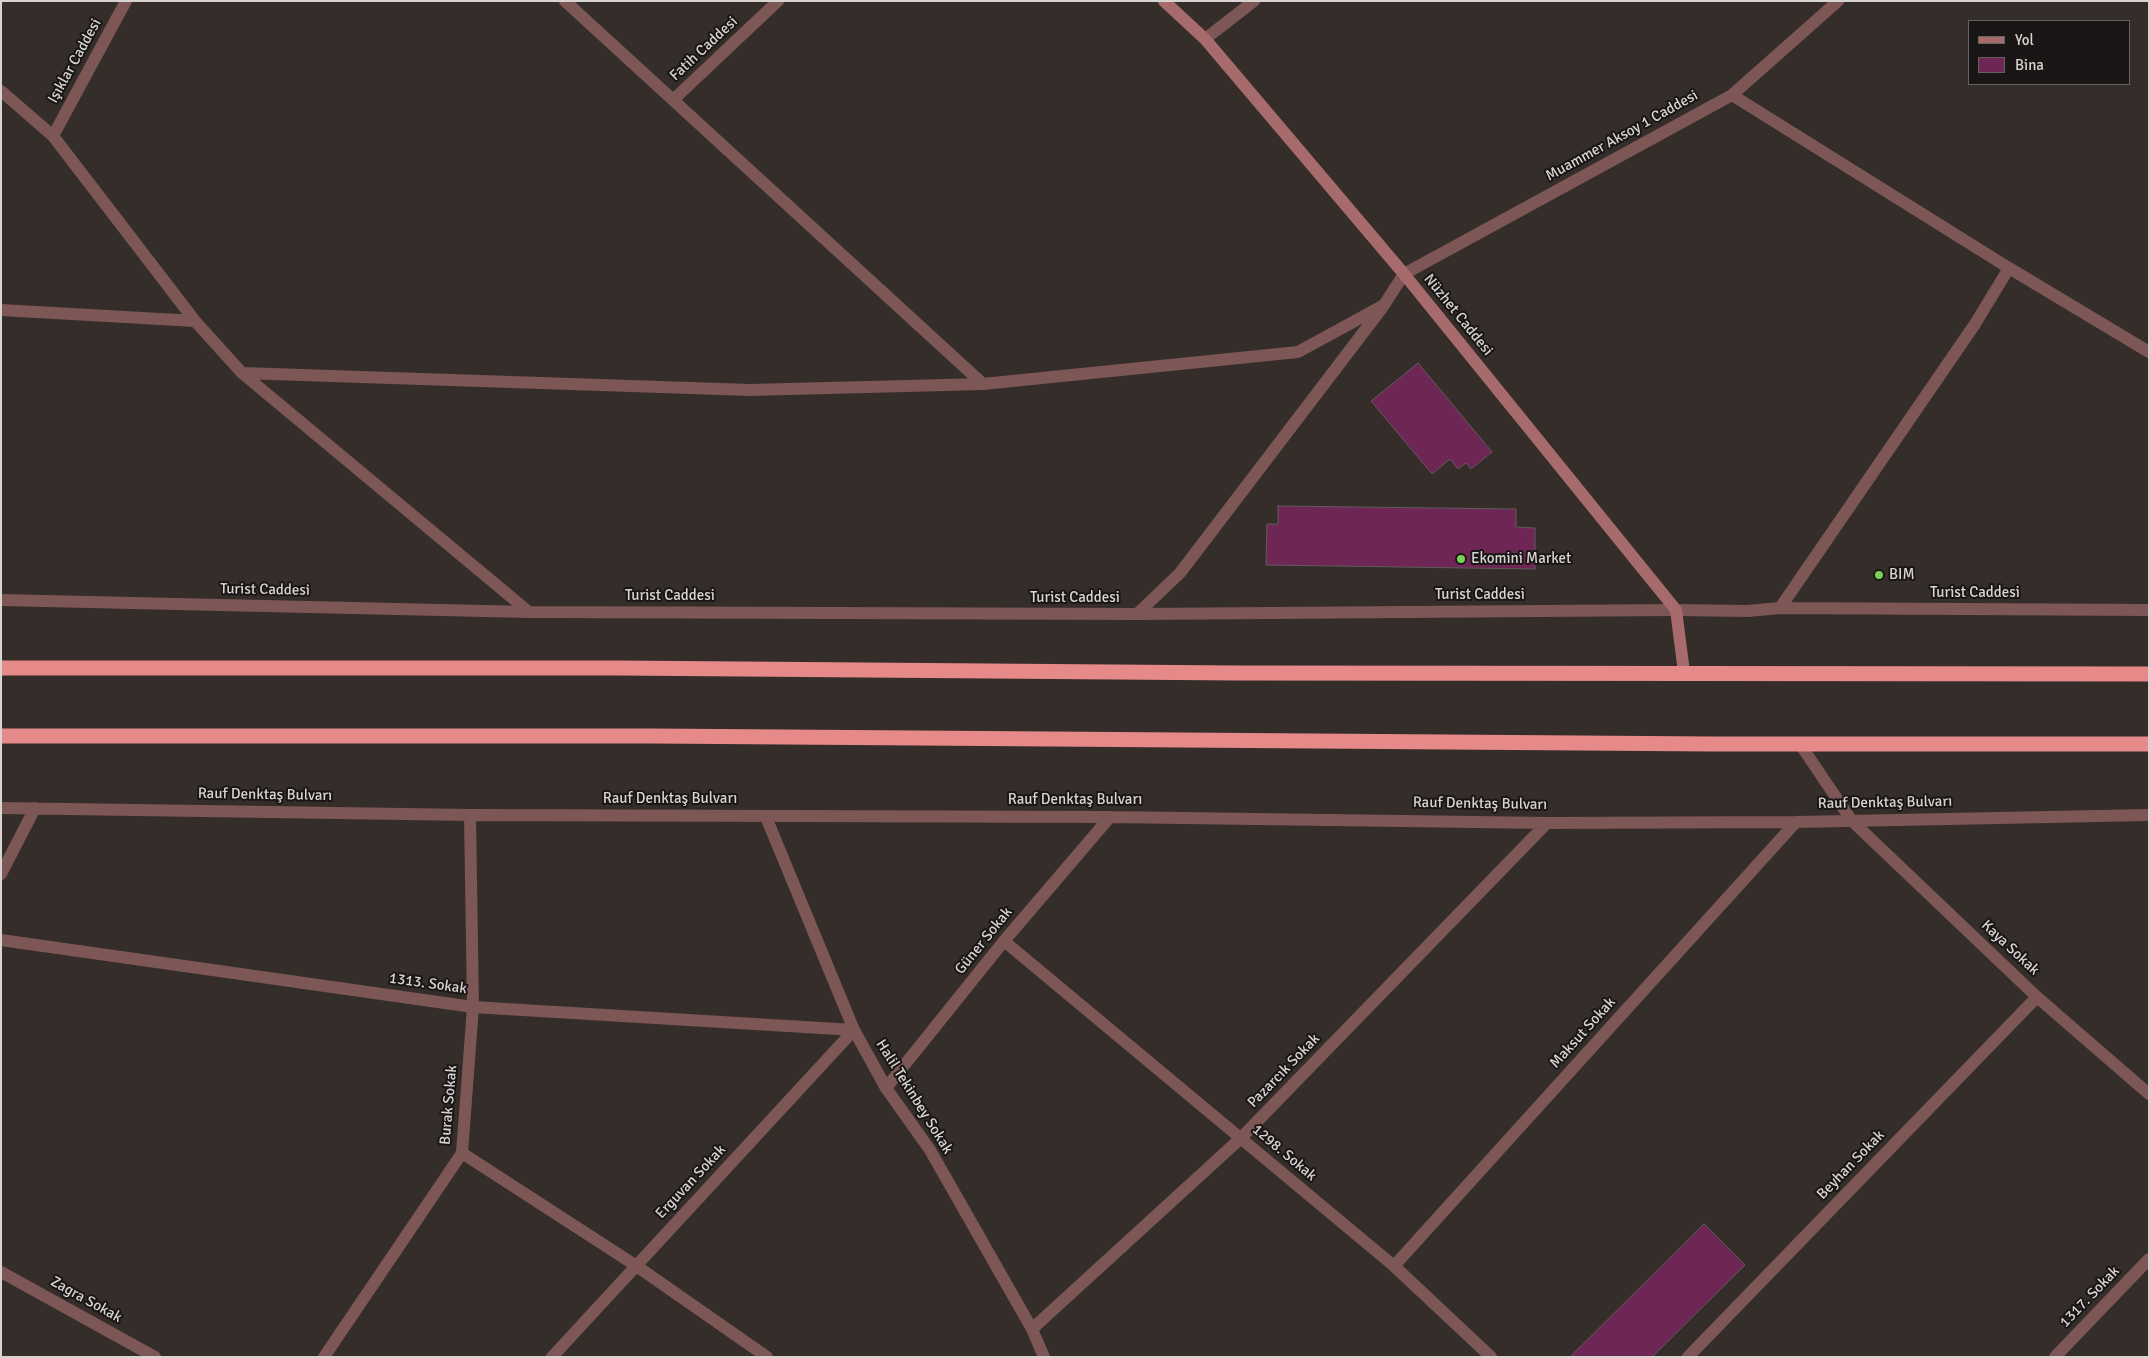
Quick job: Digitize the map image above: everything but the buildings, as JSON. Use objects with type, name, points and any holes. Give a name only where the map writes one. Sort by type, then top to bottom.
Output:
[{"type":"highway","points":[[1,668],[627,668],[1228,673],[2149,674]]},
{"type":"highway","points":[[1,736],[652,736],[1800,744],[2149,744]]},
{"type":"street","name":"Işıklar Caddesi","points":[[53,136],[126,1]]},
{"type":"street","points":[[566,1],[983,384]]},
{"type":"street","name":"Fatih Caddesi","points":[[673,100],[778,1]]},
{"type":"street","name":"Nüzhet Caddesi","points":[[1164,1],[1205,39],[1404,274],[1676,610]]},
{"type":"street","points":[[1205,39],[1254,1]]},
{"type":"street","name":"Muammer Aksoy 1 Caddesi","points":[[1404,274],[1732,95],[1838,1]]},
{"type":"street","points":[[1,92],[53,136],[195,321],[242,373],[529,612]]},
{"type":"street","points":[[1732,95],[2009,268],[2149,352]]},
{"type":"street","points":[[1780,608],[1975,324],[2009,268]]},
{"type":"street","points":[[1137,614],[1180,573],[1384,305],[1404,274]]},
{"type":"street","points":[[242,373],[750,390],[983,384],[1298,352],[1384,305]]},
{"type":"street","points":[[1,310],[195,321]]},
{"type":"street","name":"Turist Caddesi","points":[[1,600],[529,612],[1137,614],[1748,611],[1780,608],[2149,610]]},
{"type":"street","points":[[1676,610],[1684,672]]},
{"type":"street","name":"Kaya Sokak","points":[[1800,744],[1852,821],[2037,997],[2149,1094]]},
{"type":"street","name":"Rauf Denktaş Bulvarı","points":[[1,808],[470,815],[1110,817],[1547,823],[1796,822],[2149,815]]},
{"type":"street","points":[[1,874],[35,808]]},
{"type":"street","name":"Burak Sokak","points":[[324,1357],[462,1153],[473,1007],[470,815]]},
{"type":"street","name":"Halil Tekinbey Sokak","points":[[766,817],[854,1030],[886,1088],[930,1150],[1032,1329],[1044,1357]]},
{"type":"street","name":"Güner Sokak","points":[[886,1088],[1004,940],[1110,817]]},
{"type":"street","name":"Maksut Sokak","points":[[1394,1266],[1796,822]]},
{"type":"street","name":"Pazarcık Sokak","points":[[1032,1329],[1241,1138],[1547,823]]},
{"type":"street","name":"1313. Sokak","points":[[1,940],[473,1007],[854,1030]]},
{"type":"street","name":"1298. Sokak","points":[[1004,940],[1394,1266],[1491,1357]]},
{"type":"street","name":"Beyhan Sokak","points":[[1688,1357],[2037,997]]},
{"type":"street","name":"Erguvan Sokak","points":[[552,1357],[854,1030]]},
{"type":"street","points":[[462,1153],[635,1265],[767,1357]]},
{"type":"street","name":"1317. Sokak","points":[[2054,1357],[2149,1259]]},
{"type":"street","name":"Zagra Sokak","points":[[1,1272],[156,1357]]},
{"type":"place","name":"Ekomini Market","points":[[1461,559]]},
{"type":"place","name":"BIM","points":[[1879,575]]}]
